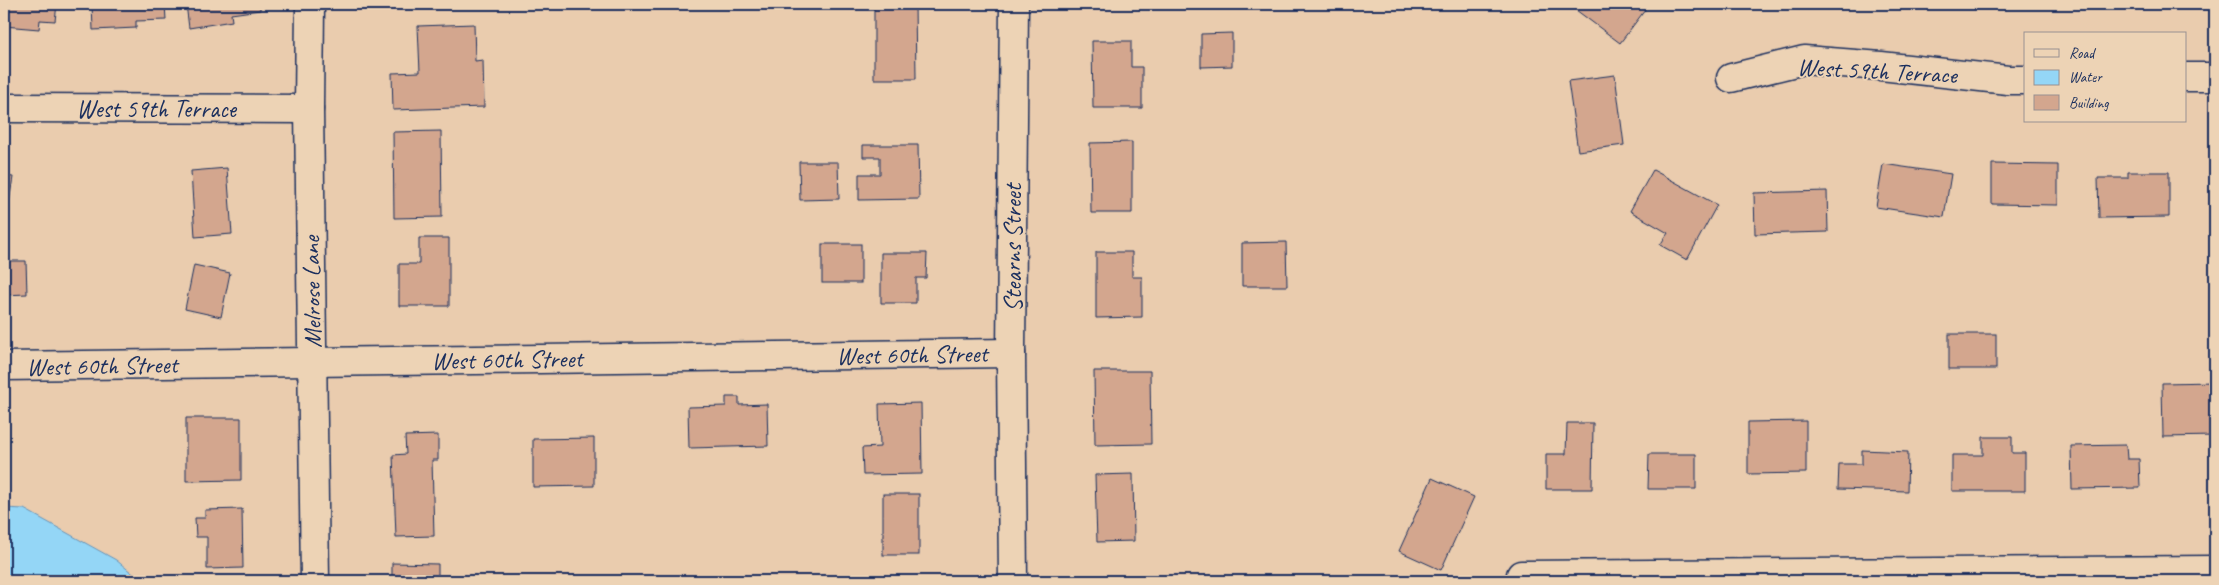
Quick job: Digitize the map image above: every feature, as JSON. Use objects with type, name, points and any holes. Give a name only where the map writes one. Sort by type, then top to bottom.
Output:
[{"type":"street","name":"Melrose Lane","points":[[310,4],[309,109],[315,581]]},
{"type":"street","name":"Stearns Street","points":[[1013,581],[1011,353],[1014,4]]},
{"type":"street","name":"West 59th Terrace","points":[[1731,78],[1804,60],[2024,80]]},
{"type":"street","points":[[2186,77],[2215,77]]},
{"type":"street","name":"West 59th Terrace","points":[[4,108],[309,109]]},
{"type":"street","name":"West 60th Street","points":[[4,366],[1011,353]]},
{"type":"street","points":[[1520,575],[2215,570]]},
{"type":"water","points":[[4,508],[24,509],[116,560],[142,581],[21,581],[14,576],[4,574]]},
{"type":"building","points":[[4,4],[57,4],[55,21],[40,20],[39,29],[4,26]]},
{"type":"building","points":[[92,4],[165,4],[166,20],[136,21],[136,28],[93,30]]},
{"type":"building","points":[[186,4],[260,4],[260,10],[231,14],[232,21],[189,28]]},
{"type":"building","points":[[874,4],[915,4],[916,79],[874,79]]},
{"type":"building","points":[[1574,4],[1637,4],[1645,10],[1620,43],[1572,7]]},
{"type":"building","points":[[2117,4],[2117,6],[2075,5]]},
{"type":"building","points":[[474,24],[475,61],[483,60],[484,107],[393,110],[392,73],[420,72],[418,26]]},
{"type":"building","points":[[1232,33],[1232,66],[1201,67],[1201,34]]},
{"type":"building","points":[[1092,41],[1131,41],[1131,67],[1142,67],[1142,108],[1093,108]]},
{"type":"building","points":[[1615,75],[1624,145],[1578,151],[1568,81]]},
{"type":"building","points":[[441,131],[442,217],[394,218],[393,132]]},
{"type":"building","points":[[1132,142],[1132,213],[1091,213],[1090,143]]},
{"type":"building","points":[[863,145],[918,145],[919,199],[859,200],[859,174],[880,174],[880,157],[863,157]]},
{"type":"building","points":[[799,162],[838,162],[839,199],[800,200]]},
{"type":"building","points":[[1883,164],[1951,174],[1944,217],[1876,207]]},
{"type":"building","points":[[1992,164],[2058,165],[2058,205],[1992,204]]},
{"type":"building","points":[[227,168],[232,234],[195,237],[191,171]]},
{"type":"building","points":[[1653,170],[1717,205],[1687,260],[1660,245],[1668,233],[1630,211]]},
{"type":"building","points":[[2128,172],[2169,172],[2169,217],[2099,218],[2098,178],[2128,178]]},
{"type":"building","points":[[4,176],[13,177],[4,235]]},
{"type":"building","points":[[1827,191],[1828,232],[1755,234],[1754,193]]},
{"type":"building","points":[[419,238],[449,238],[449,306],[399,306],[399,264],[419,264]]},
{"type":"building","points":[[1286,242],[1287,286],[1242,286],[1242,243]]},
{"type":"building","points":[[822,244],[861,244],[861,283],[822,283]]},
{"type":"building","points":[[1096,252],[1132,252],[1132,277],[1142,277],[1142,317],[1096,318]]},
{"type":"building","points":[[881,253],[927,253],[926,278],[916,278],[916,303],[881,303]]},
{"type":"building","points":[[4,261],[26,261],[27,294],[4,295]]},
{"type":"building","points":[[194,265],[230,273],[221,317],[185,309]]},
{"type":"building","points":[[1949,334],[1996,334],[1996,369],[1949,369]]},
{"type":"building","points":[[1094,371],[1150,371],[1151,444],[1095,445]]},
{"type":"building","points":[[2215,382],[2215,436],[2163,437],[2162,383]]},
{"type":"building","points":[[726,397],[739,397],[739,405],[767,404],[768,446],[689,448],[688,407],[726,406]]},
{"type":"building","points":[[921,403],[922,474],[863,475],[862,448],[880,447],[879,404]]},
{"type":"building","points":[[186,418],[241,418],[241,480],[186,481]]},
{"type":"building","points":[[1806,421],[1806,473],[1748,474],[1748,422]]},
{"type":"building","points":[[1567,423],[1593,423],[1592,489],[1546,489],[1546,454],[1566,454]]},
{"type":"building","points":[[438,435],[438,460],[432,460],[434,536],[396,537],[393,455],[406,454],[405,436]]},
{"type":"building","points":[[1983,437],[2012,437],[2012,453],[2025,453],[2025,491],[1952,491],[1952,455],[1983,455]]},
{"type":"building","points":[[594,438],[594,486],[533,487],[533,439]]},
{"type":"building","points":[[2126,445],[2127,459],[2139,459],[2140,488],[2072,489],[2071,446]]},
{"type":"building","points":[[1862,450],[1908,452],[1907,491],[1838,489],[1839,464],[1862,464]]},
{"type":"building","points":[[1649,454],[1696,454],[1696,489],[1648,489]]},
{"type":"building","points":[[1133,474],[1134,541],[1097,542],[1095,475]]},
{"type":"building","points":[[1432,478],[1474,497],[1441,570],[1399,551]]},
{"type":"building","points":[[883,494],[919,494],[919,555],[883,555]]},
{"type":"building","points":[[242,509],[243,568],[207,569],[207,537],[196,537],[195,518],[205,518],[205,510]]},
{"type":"building","points":[[392,563],[438,564],[438,581],[392,581]]}]
